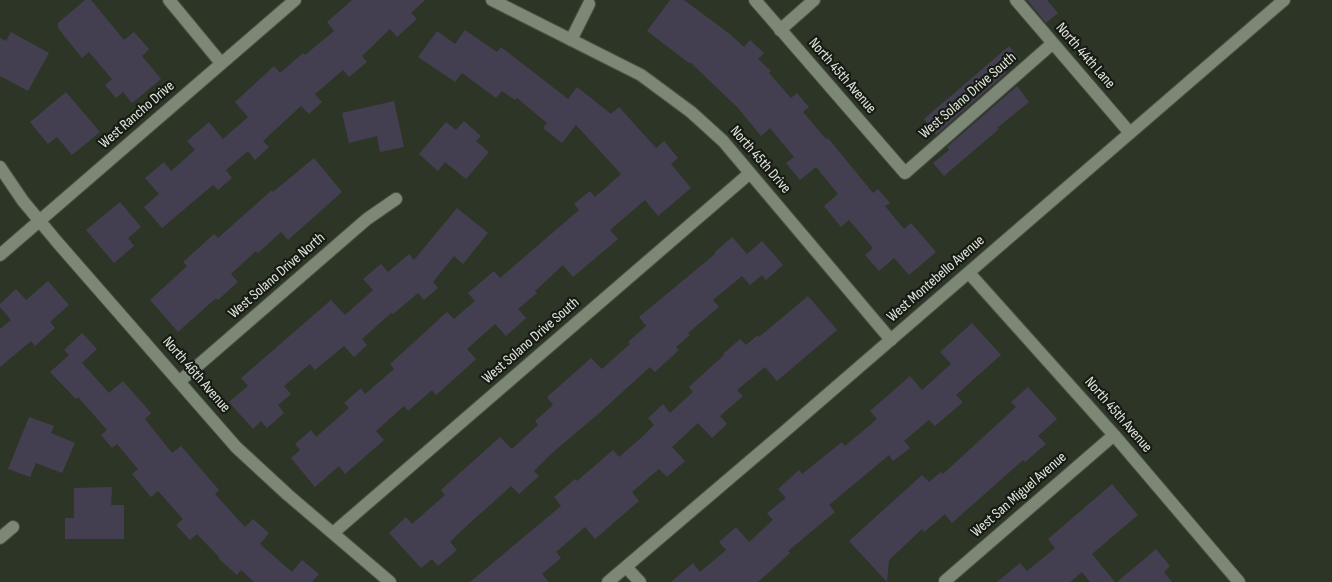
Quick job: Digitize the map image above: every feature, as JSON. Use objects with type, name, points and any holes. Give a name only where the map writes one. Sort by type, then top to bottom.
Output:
[{"type":"street","points":[[168,0],[221,63]]},
{"type":"street","name":"West Rancho Drive","points":[[0,255],[295,0]]},
{"type":"street","name":"North 45th Drive","points":[[492,0],[640,75],[712,131],[750,173],[891,340]]},
{"type":"street","name":"North 45th Avenue","points":[[755,0],[905,173]]},
{"type":"street","points":[[780,30],[814,0]]},
{"type":"street","name":"North 44th Lane","points":[[1016,0],[1130,133]]},
{"type":"street","name":"West Montebello Avenue","points":[[608,582],[969,273],[1130,133],[1275,3]]},
{"type":"street","points":[[571,40],[589,4]]},
{"type":"street","name":"West Solano Drive South","points":[[905,173],[1053,43]]},
{"type":"street","name":"North 46th Avenue","points":[[0,167],[23,201],[236,447],[390,582]]},
{"type":"street","name":"West Solano Drive South","points":[[333,533],[750,173]]},
{"type":"street","name":"West Solano Drive North","points":[[180,381],[367,220],[396,199]]},
{"type":"street","name":"North 45th Avenue","points":[[969,273],[1114,434],[1239,582]]},
{"type":"street","name":"West San Miguel Avenue","points":[[945,581],[1114,434]]},
{"type":"street","points":[[0,538],[13,526]]},
{"type":"street","points":[[626,566],[640,582]]},
{"type":"building","points":[[85,0],[91,0],[124,40],[134,32],[149,49],[142,56],[161,79],[132,103],[123,92],[116,98],[105,85],[112,79],[89,52],[82,58],[58,28],[58,23]]},
{"type":"building","points":[[352,0],[425,0],[411,13],[417,19],[397,37],[390,29],[362,56],[367,62],[349,77],[343,70],[315,94],[322,102],[309,114],[301,106],[263,141],[269,147],[255,160],[248,151],[226,170],[232,178],[218,190],[213,185],[162,228],[144,207],[159,194],[145,178],[164,162],[171,171],[195,150],[187,141],[209,122],[223,139],[248,117],[235,102],[274,66],[280,73],[303,53],[305,55],[334,31],[327,22]]},
{"type":"building","points":[[670,0],[684,0],[744,47],[750,40],[764,53],[758,59],[771,71],[769,73],[791,98],[797,93],[809,107],[803,112],[826,139],[828,138],[873,193],[878,189],[890,203],[885,206],[904,229],[911,223],[936,252],[909,275],[894,258],[879,271],[865,255],[873,248],[849,220],[841,227],[824,206],[838,194],[816,167],[800,180],[786,163],[794,157],[770,128],[761,136],[738,108],[690,62],[647,31]]},
{"type":"building","points":[[1027,0],[1047,0],[1058,13],[1046,23]]},
{"type":"building","points":[[465,30],[497,52],[501,47],[568,99],[577,87],[611,114],[619,107],[656,148],[664,141],[678,158],[671,164],[691,188],[658,216],[645,200],[610,230],[618,239],[573,277],[563,265],[535,291],[537,293],[518,309],[526,318],[506,336],[495,324],[467,349],[476,359],[453,380],[436,395],[432,390],[408,411],[404,406],[376,431],[384,440],[345,474],[339,466],[315,487],[291,458],[300,450],[295,444],[311,430],[316,437],[349,408],[344,403],[361,388],[365,394],[394,369],[390,364],[447,312],[454,319],[475,301],[468,293],[494,271],[500,278],[579,210],[574,204],[590,191],[595,197],[621,174],[576,125],[562,143],[543,128],[547,123],[517,98],[515,100],[502,91],[496,98],[462,73],[455,82],[418,57],[437,31],[455,44]]},
{"type":"building","points":[[11,32],[49,53],[28,91],[0,76],[0,38],[6,41]]},
{"type":"building","points":[[1009,46],[1020,59],[936,135],[924,119]]},
{"type":"building","points":[[1017,86],[1029,102],[944,176],[933,163],[949,150],[947,147]]},
{"type":"building","points":[[66,92],[100,132],[72,155],[57,137],[48,144],[30,122]]},
{"type":"building","points":[[394,101],[404,147],[380,152],[377,136],[349,143],[342,113]]},
{"type":"building","points":[[464,121],[481,136],[476,141],[489,152],[466,179],[445,162],[438,171],[419,154],[446,122],[456,130]]},
{"type":"building","points":[[314,158],[342,192],[288,240],[281,232],[258,253],[256,251],[231,274],[238,282],[218,300],[216,298],[178,332],[150,300],[187,266],[183,262],[214,234],[218,238],[272,190],[273,192]]},
{"type":"building","points":[[120,202],[141,227],[128,238],[134,246],[114,263],[86,230]]},
{"type":"building","points":[[457,208],[488,233],[463,264],[454,256],[433,282],[438,288],[424,300],[418,293],[393,314],[391,313],[362,339],[367,345],[354,357],[344,346],[315,370],[310,364],[284,386],[291,394],[278,405],[284,413],[267,428],[261,421],[253,429],[229,402],[248,386],[241,378],[331,300],[345,315],[373,290],[363,279],[381,264],[388,272],[409,254],[414,260]]},
{"type":"building","points":[[732,237],[747,254],[762,241],[783,265],[766,280],[762,275],[750,285],[742,276],[713,300],[719,307],[688,333],[690,335],[676,347],[679,350],[655,372],[650,367],[552,453],[534,471],[539,476],[519,494],[511,486],[461,531],[450,542],[457,550],[438,566],[432,559],[421,568],[389,533],[406,517],[412,524],[445,495],[441,490],[500,437],[512,449],[538,425],[535,421],[553,405],[547,397],[591,358],[602,369],[630,344],[628,342],[646,326],[639,317],[715,254]]},
{"type":"building","points":[[48,281],[69,305],[50,322],[55,328],[35,346],[31,341],[0,367],[0,329],[11,320],[0,307],[0,304],[16,289],[26,300]]},
{"type":"building","points":[[808,296],[837,330],[777,381],[765,367],[737,390],[743,396],[720,416],[727,424],[712,438],[698,423],[672,447],[685,461],[667,477],[659,469],[632,492],[639,501],[595,539],[585,527],[556,552],[561,558],[542,574],[549,582],[470,582],[561,506],[554,497],[575,479],[577,481],[613,450],[619,457],[642,437],[654,425],[648,418],[663,404],[670,413],[693,392],[689,387],[740,339],[746,345],[758,335],[759,337]]},
{"type":"building","points":[[972,323],[1001,355],[956,395],[963,402],[935,426],[929,420],[904,441],[910,448],[893,461],[889,455],[829,505],[835,512],[788,551],[790,553],[758,582],[671,582],[693,563],[700,572],[726,550],[719,542],[736,527],[749,542],[773,520],[767,513],[786,498],[778,489],[799,470],[802,474],[842,442],[845,446],[877,419],[870,411],[910,376],[922,390],[951,364],[940,352]]},
{"type":"building","points":[[82,333],[97,349],[82,363],[109,393],[123,381],[151,413],[145,419],[172,453],[181,446],[219,490],[215,494],[245,527],[253,519],[269,533],[260,544],[292,572],[302,560],[319,574],[312,582],[254,582],[241,570],[237,575],[218,558],[197,534],[190,540],[176,525],[183,519],[158,491],[151,497],[132,474],[138,469],[117,444],[112,448],[101,435],[107,430],[78,397],[76,399],[50,372],[69,355],[64,350]]},
{"type":"building","points":[[1028,387],[1057,419],[1038,436],[1046,444],[1025,462],[1023,460],[952,523],[945,514],[924,532],[922,529],[889,560],[887,582],[849,541],[922,475],[929,482],[941,472],[943,474],[1016,407],[1011,402]]},
{"type":"building","points":[[29,417],[54,426],[51,433],[75,443],[62,473],[36,463],[30,477],[8,469]]},
{"type":"building","points":[[1112,484],[1138,515],[1092,554],[1115,582],[1090,582],[1082,572],[1070,582],[997,582],[1020,563],[1027,571],[1055,548],[1048,539]]},
{"type":"building","points":[[112,487],[111,505],[124,505],[124,539],[65,539],[65,518],[74,518],[74,488]]},
{"type":"building","points":[[1156,549],[1170,566],[1164,572],[1172,582],[1117,582]]}]
